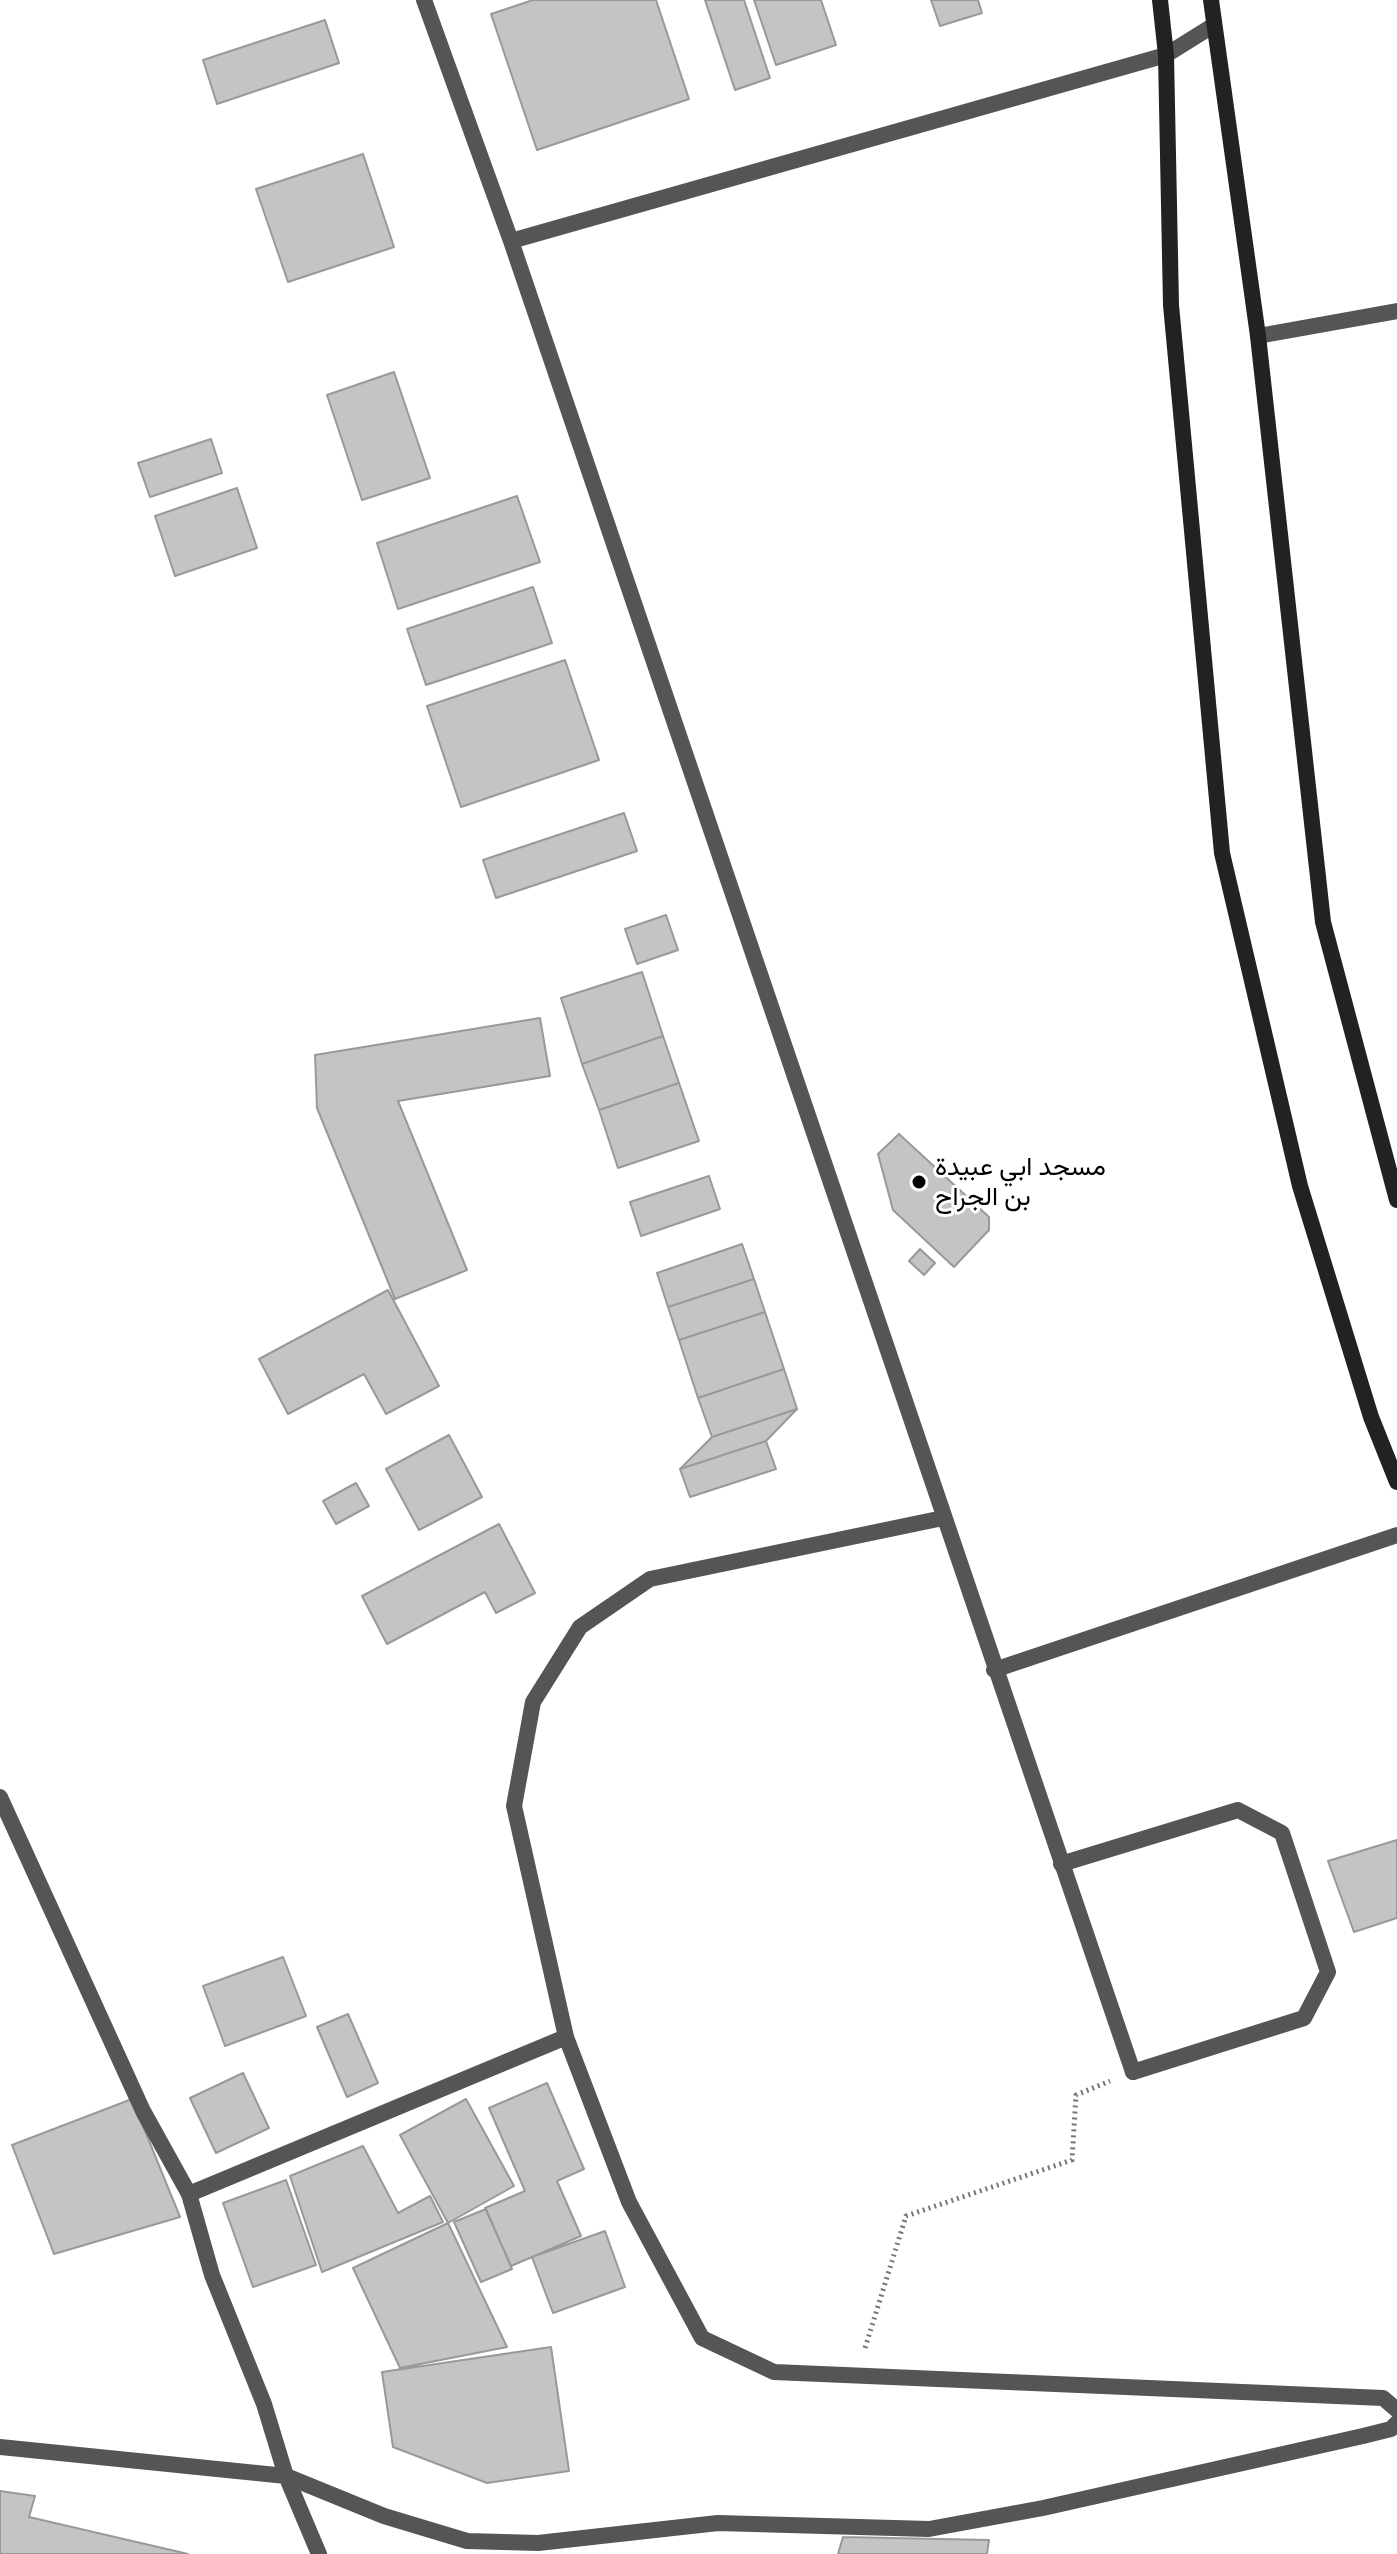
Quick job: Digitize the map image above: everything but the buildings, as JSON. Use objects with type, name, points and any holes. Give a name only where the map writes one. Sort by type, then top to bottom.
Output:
[{"type":"main road","points":[[1160,0],[1166,55],[1171,305],[1222,853],[1300,1186],[1371,1417],[1397,1482]]},
{"type":"main road","points":[[1211,0],[1258,336],[1323,922],[1397,1200]]},
{"type":"street","points":[[424,0],[511,241],[994,1670],[1061,1864],[1133,2072],[1304,2018],[1328,1972],[1282,1833],[1238,1810],[1061,1864]]},
{"type":"street","points":[[511,241],[1166,55],[1214,25]]},
{"type":"street","points":[[1258,336],[1397,311]]},
{"type":"street","points":[[943,1518],[650,1579],[580,1627],[533,1702],[514,1806],[566,2037],[629,2202],[702,2338],[774,2372],[1383,2398],[1397,2410]]},
{"type":"street","points":[[994,1670],[1397,1535]]},
{"type":"street","points":[[0,1797],[143,2111],[189,2194],[212,2275],[264,2404],[286,2476],[319,2554]]},
{"type":"street","points":[[189,2194],[566,2037]]},
{"type":"street","points":[[0,2447],[286,2476],[384,2516],[467,2541],[538,2543],[718,2523],[929,2529],[1043,2508],[1317,2446],[1391,2429],[1397,2423]]},
{"type":"path","points":[[857,2375],[906,2216],[1072,2160],[1076,2095],[1133,2072]]},
{"type":"place","name":"مسجد ابي عبيدة بن الجراح","points":[[919,1182]]}]
